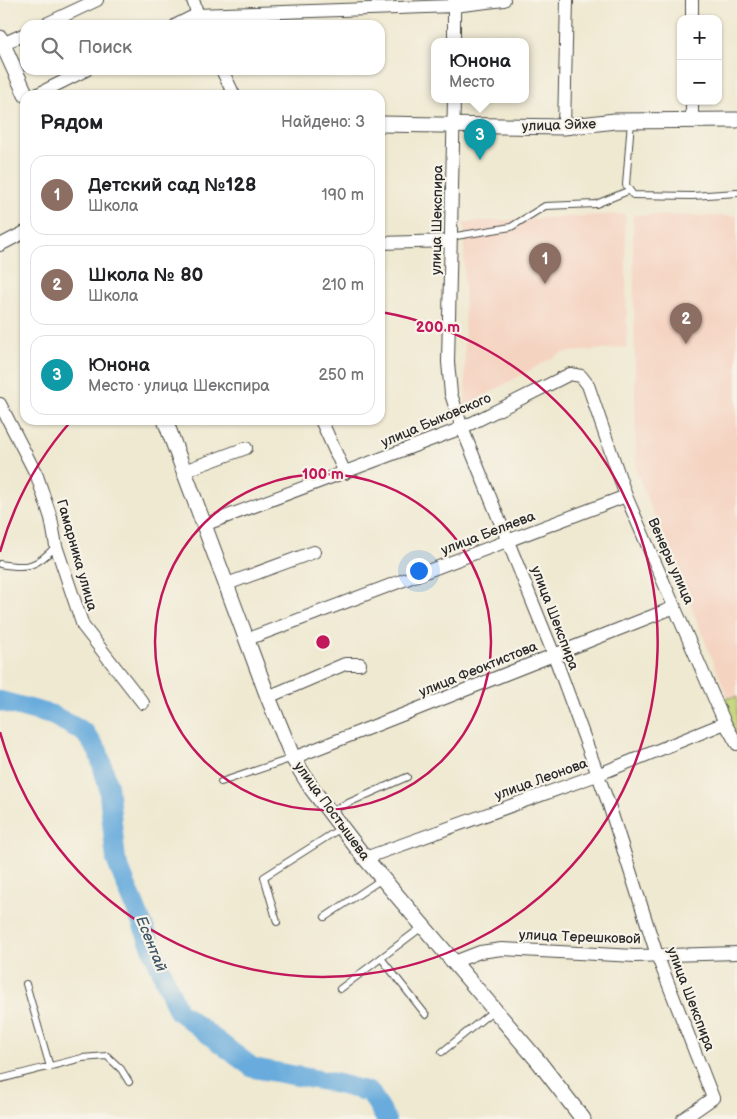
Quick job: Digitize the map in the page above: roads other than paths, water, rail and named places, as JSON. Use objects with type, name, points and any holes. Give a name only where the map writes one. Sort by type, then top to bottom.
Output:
[{"type":"street","points":[[55,20],[97,0]]},
{"type":"street","points":[[184,20],[196,12],[504,0]]},
{"type":"street","points":[[564,127],[566,0]]},
{"type":"street","points":[[692,0],[692,15]]},
{"type":"street","points":[[454,3],[454,38]]},
{"type":"street","points":[[20,36],[1,42],[24,90]]},
{"type":"street","points":[[46,90],[76,75]]},
{"type":"street","points":[[224,75],[232,90]]},
{"type":"street","name":"улица Шекспира","points":[[454,103],[448,362],[451,394],[462,428],[554,655],[597,775],[657,954],[713,1098],[683,1119]]},
{"type":"street","points":[[692,105],[692,120]]},
{"type":"street","name":"улица Эйхе","points":[[385,124],[564,127],[631,121],[737,120]]},
{"type":"street","points":[[0,244],[20,234]]},
{"type":"street","points":[[385,243],[450,239]]},
{"type":"street","name":"улица Быковского","points":[[204,525],[462,428],[570,374],[581,376],[588,385]]},
{"type":"street","name":"Венеры улица","points":[[588,385],[626,496],[725,723],[737,744]]},
{"type":"street","name":"Гамарника улица","points":[[0,404],[37,476],[51,518],[56,546],[83,626],[143,703]]},
{"type":"street","name":"улица Постышева","points":[[167,425],[268,697],[293,758],[312,789],[365,858],[495,1009],[583,1119]]},
{"type":"street","points":[[323,425],[345,473]]},
{"type":"street","points":[[184,471],[246,448]]},
{"type":"street","name":"улица Беляева","points":[[248,639],[509,542],[626,496]]},
{"type":"street","points":[[227,584],[314,552]]},
{"type":"street","name":"улица Феоктистова","points":[[293,758],[675,607]]},
{"type":"street","points":[[268,697],[345,664],[360,664]]},
{"type":"street","name":"улица Леонова","points":[[365,858],[597,775],[725,723]]},
{"type":"street","name":"улица Терешковой","points":[[454,962],[480,952],[502,949],[635,956],[737,953]]},
{"type":"lane","points":[[631,121],[626,185],[632,195],[737,193]]},
{"type":"lane","points":[[450,239],[511,227],[545,206],[596,204],[628,191]]},
{"type":"lane","points":[[0,564],[20,568],[37,564],[56,546]]},
{"type":"lane","points":[[221,782],[293,758]]},
{"type":"lane","points":[[330,811],[407,777]]},
{"type":"lane","points":[[277,922],[264,877],[342,828]]},
{"type":"lane","points":[[324,917],[382,878]]},
{"type":"lane","points":[[340,989],[423,926]]},
{"type":"lane","points":[[381,958],[426,1015]]},
{"type":"lane","points":[[26,984],[50,1067]]},
{"type":"lane","points":[[442,1052],[495,1009]]},
{"type":"lane","points":[[0,1079],[82,1058],[108,1056],[122,1068],[129,1082]]},
{"type":"waterway","name":"Есентай","points":[[0,701],[52,715],[84,732],[98,751],[108,785],[116,860],[178,1011],[253,1068],[330,1082],[370,1092],[386,1119]]},
{"type":"place","name":"Юнона","points":[[480,160]]},
{"type":"place","name":"Детский сад №128","points":[[545,284]]},
{"type":"place","name":"Школа № 80","points":[[686,344]]}]
